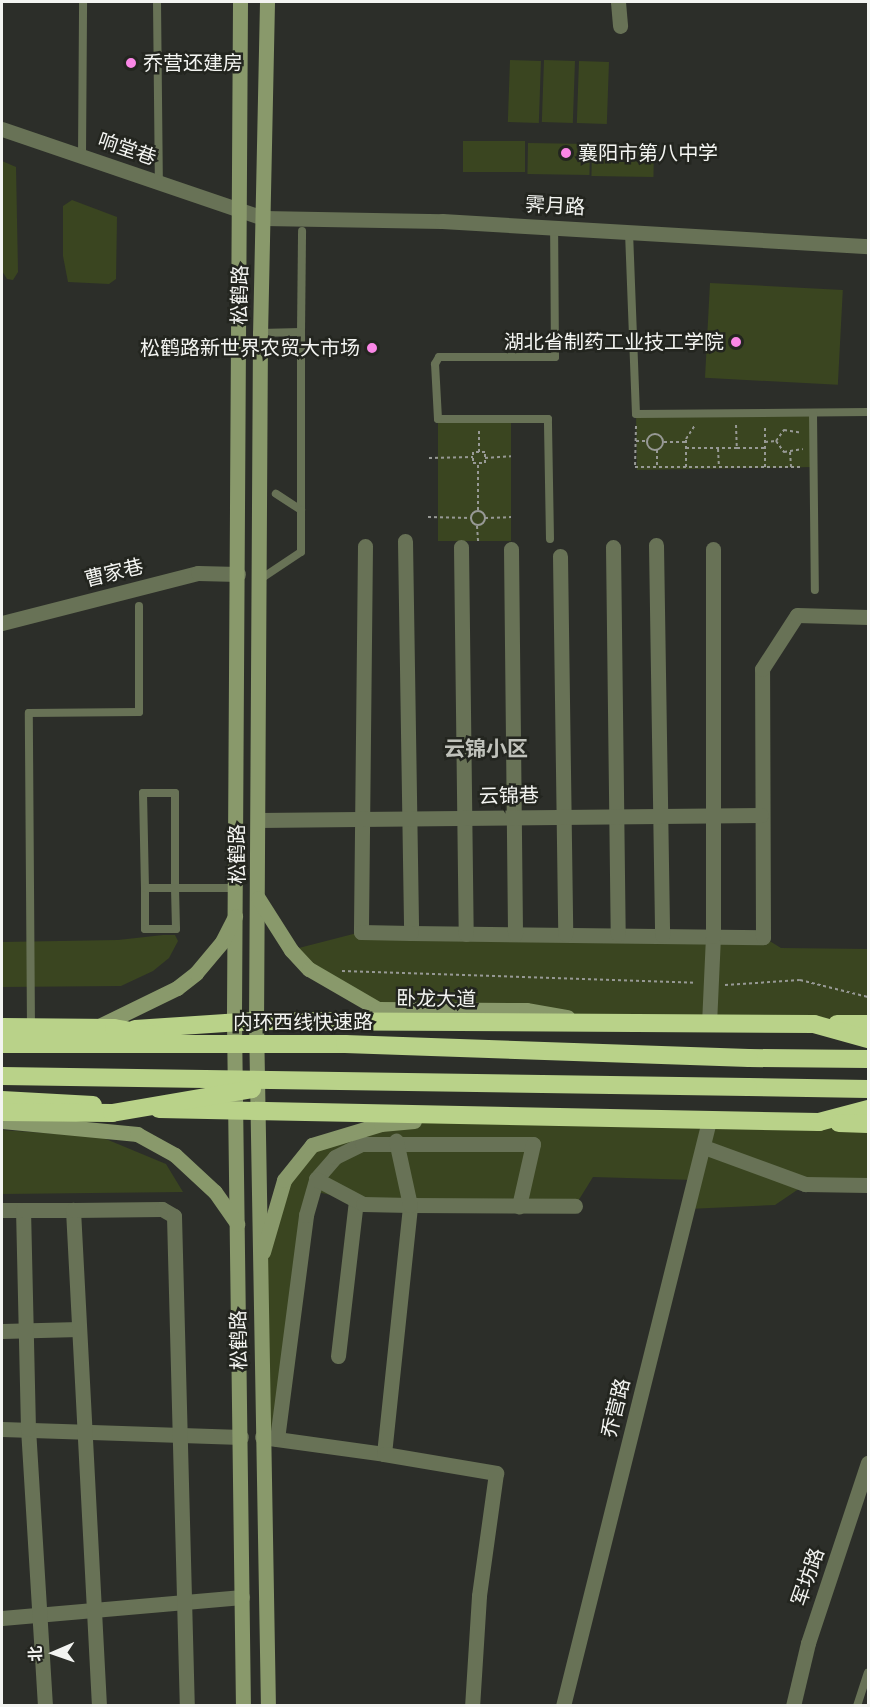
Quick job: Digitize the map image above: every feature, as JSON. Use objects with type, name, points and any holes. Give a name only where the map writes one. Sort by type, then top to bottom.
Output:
[{"type":"highway","name":"卧龙大道","points":[[2,1035],[38,1036],[256,1021],[814,1024],[868,1039]]},
{"type":"highway","points":[[814,1024],[868,1024]]},
{"type":"highway","points":[[2,1026],[114,1028],[218,1045],[345,1044]]},
{"type":"highway","name":"内环西线快速路","points":[[2,1044],[345,1044],[749,1058],[868,1059]]},
{"type":"highway","points":[[2,1076],[868,1089]]},
{"type":"highway","points":[[2,1112],[112,1113],[216,1092],[345,1080]]},
{"type":"highway","points":[[2,1100],[257,1113],[868,1124]]},
{"type":"highway","points":[[819,1122],[868,1109]]},
{"type":"main road","name":"松鹤路","points":[[240,2],[237,888],[234,1022],[243,1706]]},
{"type":"main road","name":"松鹤路","points":[[267,2],[260,333],[256,1021],[258,1269],[268,1706]]},
{"type":"main road","points":[[258,898],[291,950],[309,969],[378,1009],[526,1010],[606,1023]]},
{"type":"main road","points":[[38,1036],[80,1034],[177,988],[210,958],[236,913]]},
{"type":"main road","points":[[258,1269],[284,1180],[312,1145],[381,1124],[450,1115]]},
{"type":"main road","points":[[2,1121],[137,1134],[175,1155],[215,1192],[237,1224]]},
{"type":"street","points":[[618,2],[620,26]]},
{"type":"street","name":"响堂巷","points":[[2,129],[240,209]]},
{"type":"street","name":"霁月路","points":[[240,209],[263,218],[554,227],[868,246]]},
{"type":"street","points":[[405,541],[411,933]]},
{"type":"street","points":[[656,545],[662,935]]},
{"type":"street","points":[[365,546],[361,932],[763,937],[762,669],[797,615],[868,616]]},
{"type":"street","points":[[461,547],[462,818],[466,934]]},
{"type":"street","points":[[613,547],[618,934]]},
{"type":"street","points":[[511,549],[515,934]]},
{"type":"street","points":[[710,1024],[713,936],[713,549]]},
{"type":"street","points":[[560,556],[565,934]]},
{"type":"street","name":"曹家巷","points":[[2,623],[198,573],[238,574]]},
{"type":"street","name":"云锦巷","points":[[258,820],[761,815]]},
{"type":"street","name":"乔营路","points":[[563,1706],[709,1121]]},
{"type":"street","points":[[384,1454],[410,1205],[396,1142]]},
{"type":"street","points":[[277,1439],[306,1215],[316,1179],[335,1157],[353,1148],[396,1142],[534,1144],[519,1206]]},
{"type":"street","points":[[704,1147],[806,1184],[868,1185]]},
{"type":"street","points":[[316,1179],[363,1204],[575,1206]]},
{"type":"street","points":[[338,1356],[356,1201]]},
{"type":"street","points":[[2,1210],[162,1209],[174,1216],[182,1435],[187,1706]]},
{"type":"street","points":[[22,1210],[28,1430],[45,1706]]},
{"type":"street","points":[[73,1210],[99,1706]]},
{"type":"street","points":[[2,1331],[79,1329]]},
{"type":"street","points":[[2,1428],[241,1437]]},
{"type":"street","points":[[262,1437],[496,1473],[480,1596],[472,1706]]},
{"type":"street","name":"军坊路","points":[[793,1706],[808,1643],[868,1463]]},
{"type":"street","points":[[2,1618],[242,1598]]},
{"type":"lane","points":[[82,156],[83,2]]},
{"type":"lane","points":[[157,2],[159,182]]},
{"type":"lane","points":[[550,539],[548,419],[438,419],[435,364],[439,357],[555,357],[554,227]]},
{"type":"lane","points":[[259,580],[301,552],[302,231]]},
{"type":"lane","points":[[629,232],[636,414],[868,412]]},
{"type":"lane","points":[[260,333],[301,332]]},
{"type":"lane","points":[[813,413],[815,590]]},
{"type":"lane","points":[[276,494],[301,510]]},
{"type":"lane","points":[[38,1036],[29,713],[139,711],[139,606]]},
{"type":"lane","points":[[144,793],[175,793],[176,929],[145,929],[145,888],[144,793]]},
{"type":"lane","points":[[145,888],[237,888]]},
{"type":"lane","points":[[857,1706],[868,1673]]},
{"type":"path","points":[[765,413],[765,467]]},
{"type":"path","points":[[636,414],[635,466],[814,467]]},
{"type":"path","points":[[478,419],[479,452]]},
{"type":"path","points":[[686,467],[687,433],[696,424],[706,422]]},
{"type":"path","points":[[726,422],[736,422],[737,448]]},
{"type":"path","points":[[765,442],[776,441],[784,430],[802,432],[803,449],[790,452],[778,449],[776,441]]},
{"type":"path","points":[[636,441],[646,441],[656,434],[663,442],[685,442]]},
{"type":"path","points":[[646,441],[649,448],[657,450]]},
{"type":"path","points":[[657,466],[657,450],[663,442]]},
{"type":"path","points":[[685,448],[765,448]]},
{"type":"path","points":[[718,448],[719,467]]},
{"type":"path","points":[[473,452],[479,452],[485,452],[485,463],[472,463],[473,452]]},
{"type":"path","points":[[790,452],[791,467]]},
{"type":"path","points":[[485,458],[511,456]]},
{"type":"path","points":[[429,459],[473,457]]},
{"type":"path","points":[[478,463],[478,510],[485,518]]},
{"type":"path","points":[[471,518],[478,510]]},
{"type":"path","points":[[428,517],[471,518],[477,525],[478,541]]},
{"type":"path","points":[[477,525],[485,518],[511,517]]},
{"type":"path","points":[[309,969],[711,984],[800,980],[868,997]]},
{"type":"green space","points":[[510,60],[541,61],[539,123],[508,122]]},
{"type":"green space","points":[[544,60],[575,61],[573,123],[542,122]]},
{"type":"green space","points":[[579,61],[609,62],[607,124],[577,123]]},
{"type":"green space","points":[[463,141],[525,141],[525,172],[463,172]]},
{"type":"green space","points":[[528,143],[590,144],[589,175],[527,174]]},
{"type":"green space","points":[[592,145],[654,146],[653,177],[591,176]]},
{"type":"green space","points":[[2,161],[16,167],[18,272],[13,280],[7,279],[2,271]]},
{"type":"green space","points":[[72,200],[117,217],[116,279],[109,284],[68,282],[63,256],[63,206]]},
{"type":"green space","points":[[710,283],[843,290],[838,385],[705,378]]},
{"type":"green space","points":[[813,413],[814,467],[637,470],[636,416]]},
{"type":"green space","points":[[438,419],[511,419],[511,541],[438,541]]},
{"type":"green space","points":[[361,932],[763,937],[781,948],[868,949],[868,1024],[378,1009],[291,950]]},
{"type":"green space","points":[[175,935],[178,941],[169,958],[153,971],[121,986],[2,987],[2,942],[118,940]]},
{"type":"green space","points":[[412,1121],[868,1124],[868,1185],[806,1184],[775,1205],[688,1209],[695,1180],[593,1177],[575,1206],[356,1201],[313,1191],[277,1439],[262,1437],[258,1269],[284,1180],[312,1145]]},
{"type":"green space","points":[[2,1130],[101,1137],[166,1164],[183,1192],[2,1194]]},
{"type":"place","name":"乔营还建房","points":[[131,63]]},
{"type":"place","name":"襄阳市第八中学","points":[[566,153]]},
{"type":"place","name":"湖北省制药工业技工学院","points":[[736,342]]},
{"type":"place","name":"松鹤路新世界农贸大市场","points":[[372,348]]},
{"type":"district","name":"云锦小区","points":[[486,749]]}]
